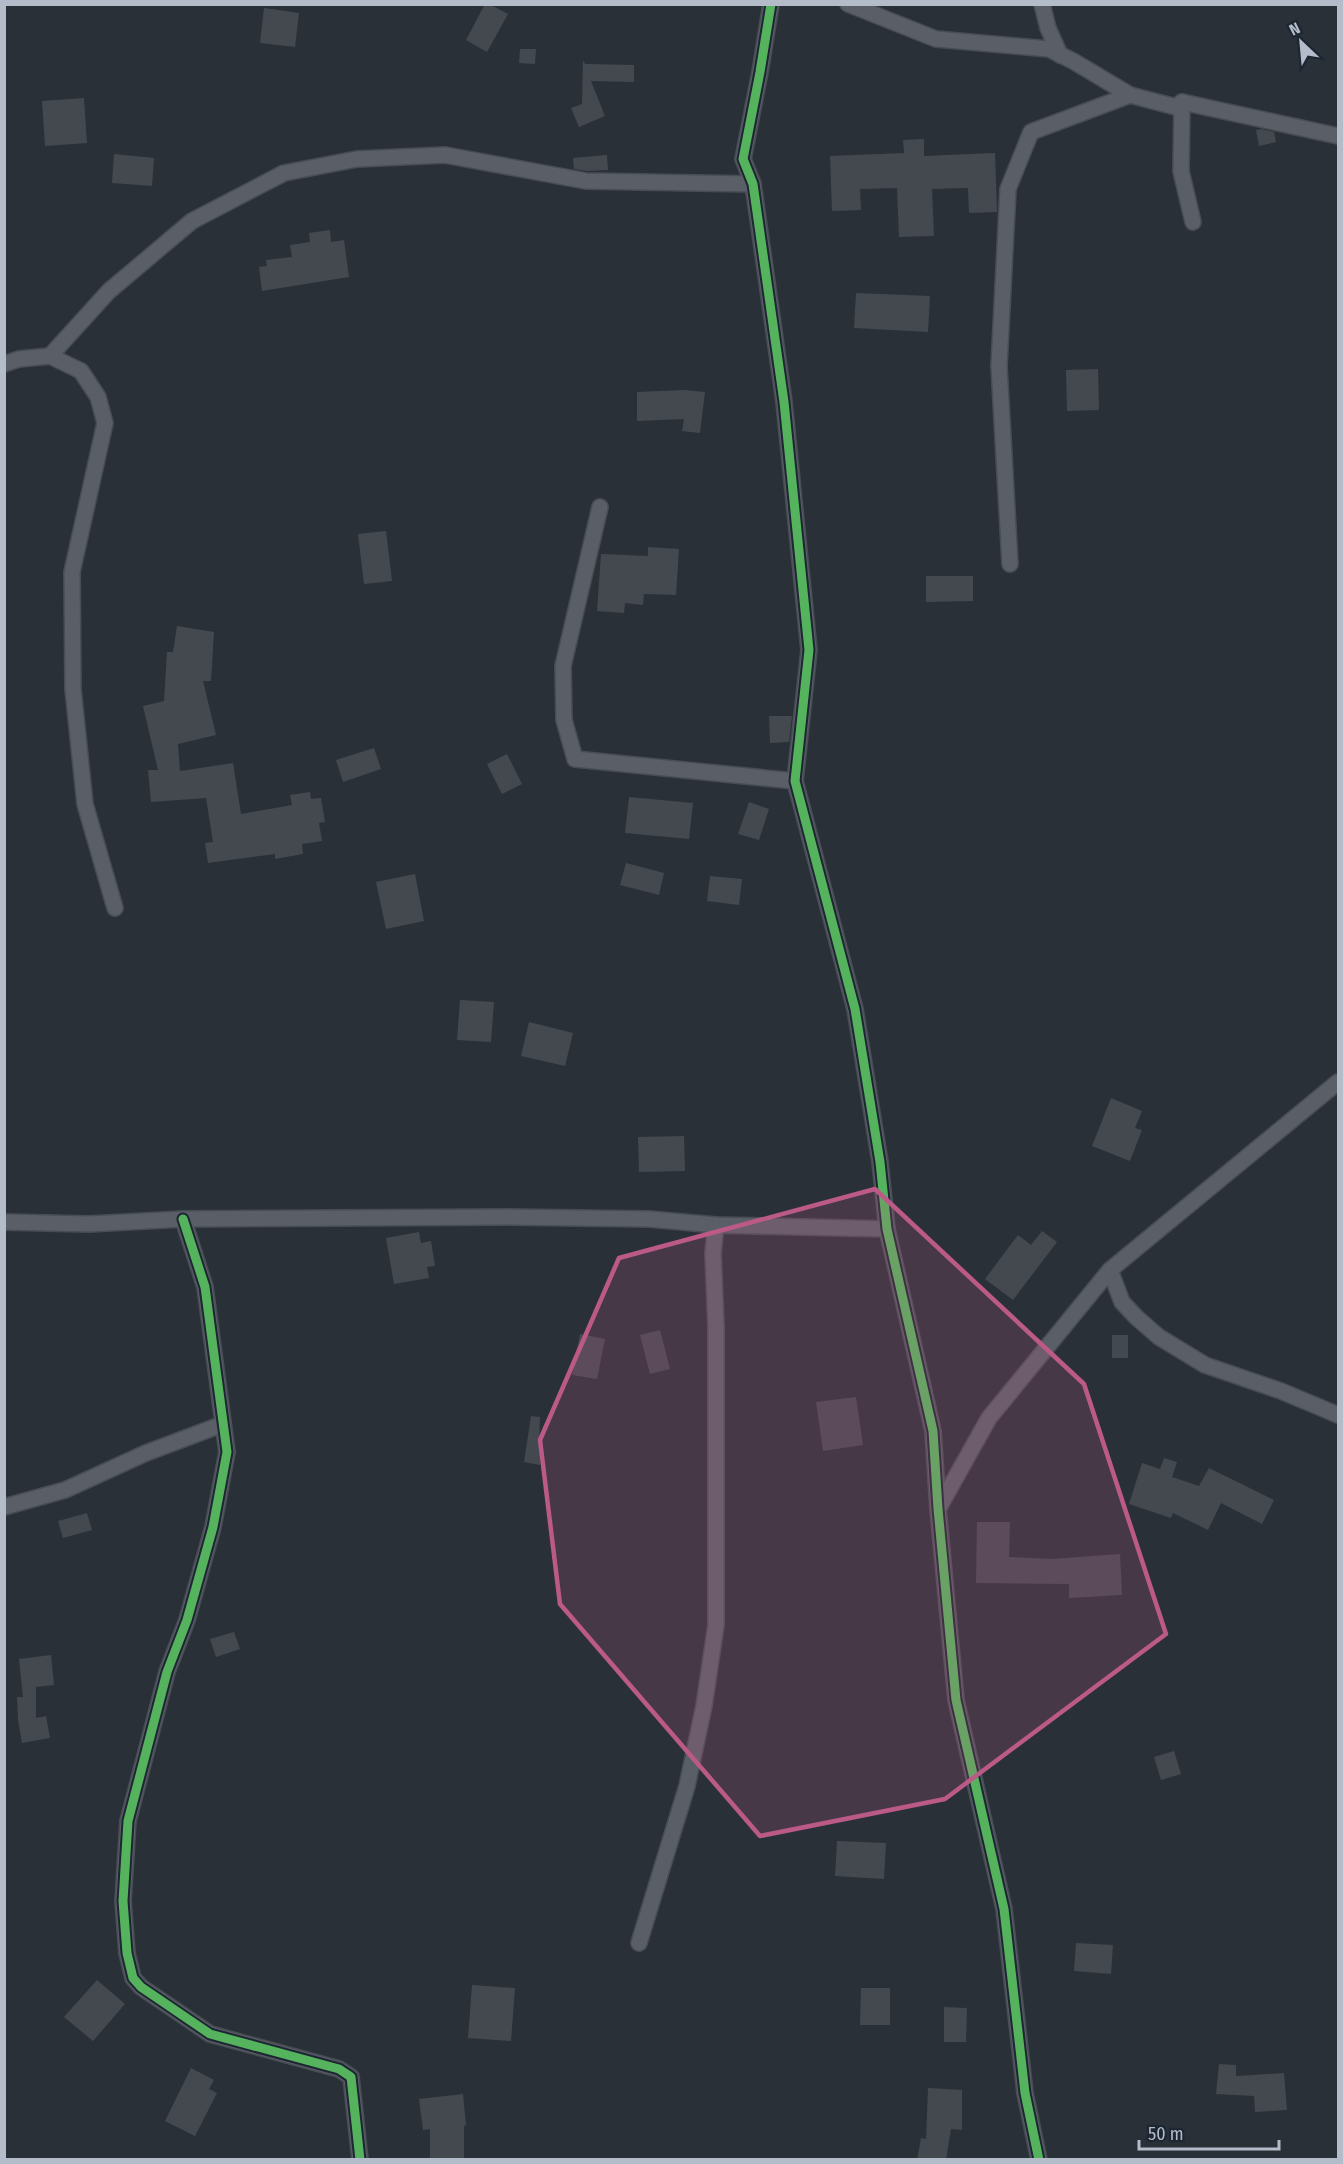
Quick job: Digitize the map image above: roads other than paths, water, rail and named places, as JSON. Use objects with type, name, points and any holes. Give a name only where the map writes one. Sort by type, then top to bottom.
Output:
[{"type":"street","points":[[771,4],[743,159],[753,184],[784,402],[809,650],[795,782],[855,1009],[880,1162],[887,1229],[933,1431],[956,1700],[1004,1909],[1025,2093],[1039,2160]]},
{"type":"street","points":[[848,4],[936,39],[1049,49],[1130,94],[1176,107],[1182,102]]},
{"type":"street","points":[[1042,4],[1048,28],[1060,54]]},
{"type":"street","points":[[1010,564],[999,366],[1008,189],[1030,132],[1130,94]]},
{"type":"street","points":[[1182,102],[1338,136]]},
{"type":"street","points":[[1182,102],[1181,171],[1193,222]]},
{"type":"street","points":[[50,356],[108,291],[192,221],[284,173],[357,159],[444,155],[586,181],[753,184]]},
{"type":"street","points":[[4,364],[19,359],[50,356],[81,371],[98,397],[105,423],[72,572],[73,689],[85,804],[115,908]]},
{"type":"street","points":[[600,507],[563,666],[564,720],[575,759],[795,782]]},
{"type":"street","points":[[938,1509],[988,1418],[1110,1270],[1338,1082]]},
{"type":"street","points":[[4,1222],[89,1224],[183,1219],[507,1216],[649,1219],[716,1225],[887,1229]]},
{"type":"street","points":[[183,1219],[205,1287],[227,1452],[213,1527],[187,1620],[167,1672],[128,1821],[123,1901],[127,1953],[133,1978],[141,1987],[210,2034],[339,2068],[351,2076],[360,2160]]},
{"type":"street","points":[[639,1943],[687,1786],[704,1706],[716,1625],[716,1349],[713,1253],[716,1225]]},
{"type":"street","points":[[1110,1270],[1122,1302],[1159,1337],[1205,1365],[1281,1391],[1338,1415]]},
{"type":"street","points":[[4,1507],[65,1490],[146,1453],[223,1424]]}]
